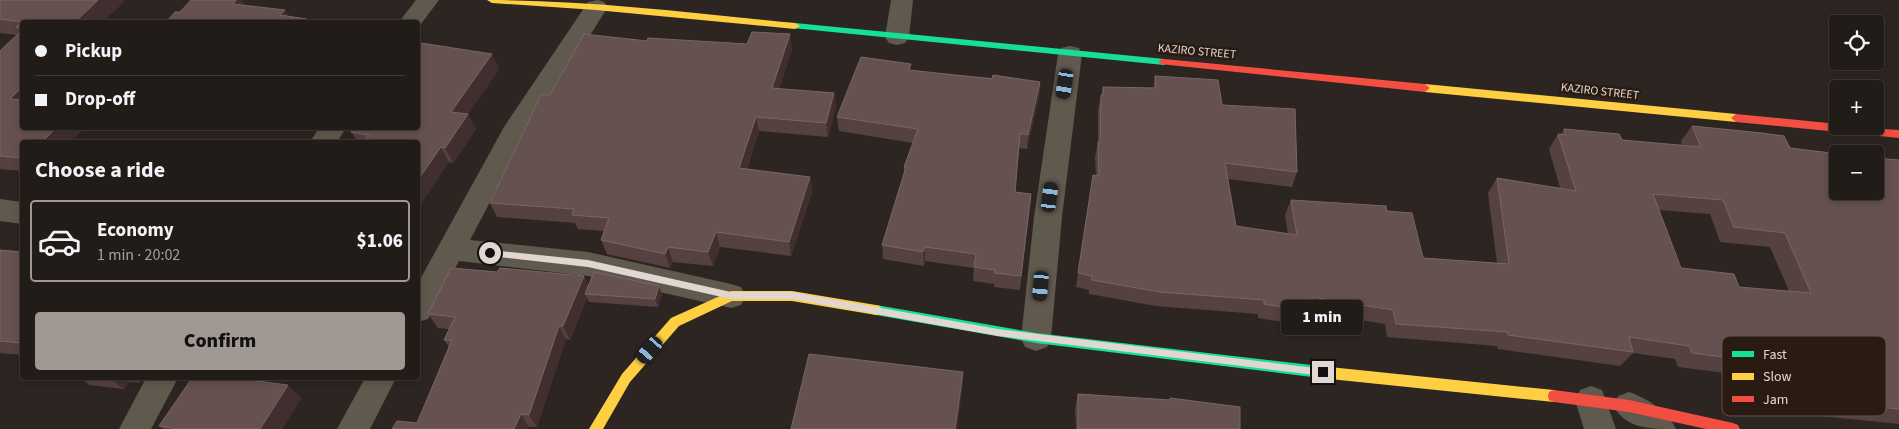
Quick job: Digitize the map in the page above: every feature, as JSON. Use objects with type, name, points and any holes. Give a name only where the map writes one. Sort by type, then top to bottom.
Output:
[{"type":"street","points":[[413,20],[428,0]]},
{"type":"street","name":"KAZIRO STREET","points":[[492,0],[596,7],[897,38],[1316,76],[1899,134]]},
{"type":"street","points":[[897,38],[902,0]]},
{"type":"street","points":[[420,306],[513,134],[596,7]]},
{"type":"street","points":[[1036,338],[1048,217],[1070,54]]},
{"type":"street","points":[[0,210],[20,213]]},
{"type":"street","points":[[450,249],[588,264],[731,296],[792,296],[1036,338],[1381,379],[1596,415],[1629,406],[1733,429]]},
{"type":"street","points":[[596,429],[626,378],[675,322],[731,296]]},
{"type":"street","points":[[135,429],[162,380]]},
{"type":"street","points":[[353,429],[380,380]]},
{"type":"street","points":[[1629,406],[1660,429]]},
{"type":"building","points":[[0,0],[98,0],[77,20],[20,20],[20,22],[0,19]]},
{"type":"building","points":[[191,0],[236,0],[233,4],[285,10],[280,15],[307,19],[168,20],[175,12],[180,12]]},
{"type":"building","points":[[20,32],[20,89],[10,99],[20,100],[20,130],[54,130],[44,140],[20,140],[20,158],[0,156],[0,51]]},
{"type":"building","points":[[752,32],[790,34],[772,88],[834,93],[826,123],[756,117],[739,168],[810,177],[789,242],[716,232],[708,252],[668,247],[665,254],[601,240],[609,218],[572,215],[574,209],[490,203],[541,95],[550,95],[584,34],[647,41],[648,38],[747,44]]},
{"type":"building","points":[[420,44],[492,54],[451,112],[468,114],[445,148],[441,147],[420,177],[420,140],[365,140],[369,135],[351,132],[353,130],[420,130]]},
{"type":"building","points":[[861,57],[911,64],[909,70],[992,79],[993,75],[1040,82],[1028,135],[1020,133],[1015,192],[1031,194],[1021,276],[994,273],[995,270],[974,267],[976,254],[925,247],[923,252],[882,245],[906,167],[904,167],[918,129],[837,117]]},
{"type":"building","points":[[1155,76],[1218,80],[1222,105],[1295,109],[1297,172],[1225,163],[1236,226],[1297,235],[1291,200],[1386,206],[1387,211],[1412,213],[1423,258],[1509,264],[1497,178],[1576,191],[1558,134],[1566,135],[1564,129],[1619,134],[1622,140],[1701,147],[1692,126],[1784,136],[1790,148],[1829,153],[1829,200],[1884,200],[1884,159],[1899,160],[1899,409],[1886,408],[1886,336],[1722,336],[1722,357],[1692,353],[1689,346],[1629,337],[1633,352],[1508,335],[1508,332],[1396,324],[1393,310],[1312,297],[1316,313],[1264,304],[1264,300],[1160,292],[1092,280],[1092,276],[1078,273],[1093,175],[1099,176],[1098,142],[1100,142],[1101,95],[1103,95],[1103,87],[1156,88]],"holes":[[[1653,194],[1723,200],[1734,227],[1785,233],[1811,293],[1739,287],[1734,274],[1681,268]]]},
{"type":"building","points":[[0,250],[20,252],[20,343],[0,341]]},
{"type":"building","points":[[451,268],[497,272],[500,268],[584,276],[563,326],[559,326],[529,415],[521,414],[514,429],[392,429],[397,421],[417,423],[452,340],[444,340],[455,317],[428,314]]},
{"type":"building","points":[[594,272],[659,286],[655,299],[585,294]]},
{"type":"building","points":[[809,354],[963,372],[955,429],[791,429]]},
{"type":"building","points":[[191,380],[249,380],[288,385],[260,429],[180,429],[159,426]]},
{"type":"building","points":[[1078,394],[1170,400],[1170,398],[1240,407],[1240,429],[1078,429]]},
{"type":"traffic: fast","points":[[795,26],[1164,62]]},
{"type":"traffic: fast","points":[[876,310],[1036,338],[1320,372]]},
{"type":"traffic: slow","points":[[492,0],[596,7],[795,26]]},
{"type":"traffic: slow","points":[[1425,88],[1736,118]]},
{"type":"traffic: slow","points":[[596,429],[626,378],[675,322],[731,296],[792,296],[876,310]]},
{"type":"traffic: slow","points":[[1320,372],[1554,396]]},
{"type":"traffic: jam","points":[[1164,62],[1425,88]]},
{"type":"traffic: jam","points":[[1736,118],[1899,134]]},
{"type":"traffic: jam","points":[[1554,396],[1629,406],[1733,429]]},
{"type":"route","points":[[490,253],[588,264],[731,296],[792,296],[998,333],[1323,372]]}]
